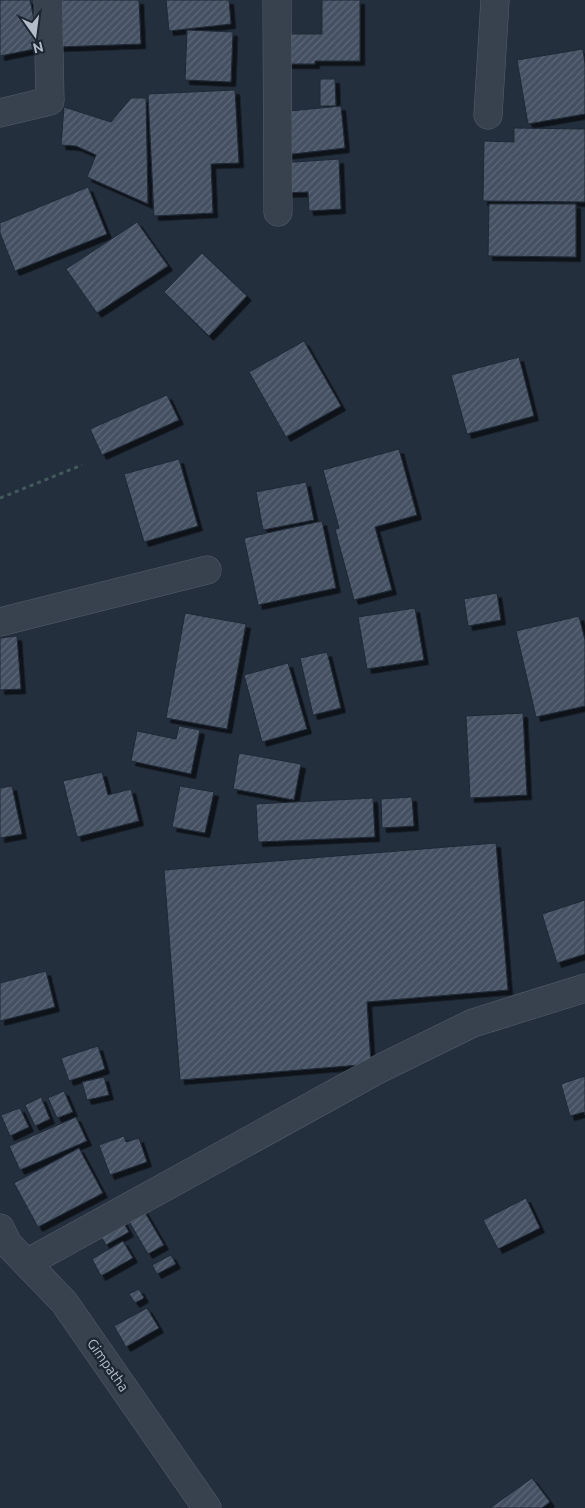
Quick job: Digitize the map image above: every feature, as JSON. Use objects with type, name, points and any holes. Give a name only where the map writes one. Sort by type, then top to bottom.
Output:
[{"type":"street","points":[[0,113],[50,101],[48,0]]},
{"type":"street","points":[[277,0],[278,212]]},
{"type":"street","points":[[488,115],[495,0]]},
{"type":"street","points":[[0,622],[207,570]]},
{"type":"street","points":[[27,1263],[385,1066],[473,1023],[585,988]]},
{"type":"street","name":"Gimpatha","points":[[0,1228],[8,1244],[64,1302],[207,1508]]},
{"type":"path","points":[[0,498],[82,465]]},
{"type":"building","points":[[0,0],[30,0],[40,48],[0,56]]},
{"type":"building","points":[[56,0],[139,0],[141,44],[57,47]]},
{"type":"building","points":[[166,0],[229,0],[231,24],[169,31]]},
{"type":"building","points":[[322,0],[360,0],[360,61],[315,61],[315,64],[283,64],[284,34],[322,34]]},
{"type":"building","points":[[187,30],[233,32],[231,82],[185,80]]},
{"type":"building","points":[[583,49],[585,64],[585,114],[528,124],[517,60]]},
{"type":"building","points":[[320,79],[335,79],[336,106],[320,106]]},
{"type":"building","points":[[235,90],[239,163],[211,164],[213,213],[154,216],[148,94]]},
{"type":"building","points":[[131,98],[146,98],[148,204],[87,177],[96,155],[76,146],[61,145],[64,107],[111,122]]},
{"type":"building","points":[[341,106],[345,148],[284,155],[279,112]]},
{"type":"building","points":[[514,128],[585,129],[585,202],[483,201],[484,141],[514,142]]},
{"type":"building","points":[[339,159],[341,209],[309,211],[308,192],[282,193],[280,163]]},
{"type":"building","points":[[88,187],[107,234],[15,271],[0,233],[0,223]]},
{"type":"building","points":[[489,204],[576,204],[576,257],[488,256]]},
{"type":"building","points":[[137,222],[168,266],[97,313],[66,269]]},
{"type":"building","points":[[202,253],[247,296],[209,336],[164,292]]},
{"type":"building","points":[[304,341],[341,406],[286,437],[249,372]]},
{"type":"building","points":[[519,357],[534,416],[467,434],[451,375]]},
{"type":"building","points":[[167,395],[179,420],[102,455],[90,429]]},
{"type":"building","points":[[399,449],[417,515],[375,527],[392,590],[354,600],[335,529],[339,528],[323,470]]},
{"type":"building","points":[[179,459],[198,526],[144,542],[124,474]]},
{"type":"building","points":[[306,482],[314,520],[263,530],[256,492]]},
{"type":"building","points":[[322,521],[336,588],[258,605],[244,538]]},
{"type":"building","points":[[497,593],[501,620],[468,626],[464,599]]},
{"type":"building","points":[[415,608],[424,660],[367,669],[358,617]]},
{"type":"building","points":[[185,613],[246,624],[227,729],[166,718]]},
{"type":"building","points":[[579,616],[585,640],[585,706],[536,717],[516,631]]},
{"type":"building","points":[[17,636],[21,689],[0,690],[0,638]]},
{"type":"building","points":[[327,652],[341,708],[313,715],[300,658]]},
{"type":"building","points":[[288,663],[307,729],[262,742],[244,675]]},
{"type":"building","points":[[523,713],[527,795],[470,798],[466,716]]},
{"type":"building","points":[[179,726],[200,730],[191,774],[131,761],[137,731],[176,739]]},
{"type":"building","points":[[239,753],[301,764],[294,800],[233,789]]},
{"type":"building","points":[[102,772],[108,795],[131,789],[139,821],[77,837],[63,781]]},
{"type":"building","points":[[12,786],[22,834],[0,838],[0,788]]},
{"type":"building","points":[[180,786],[214,792],[205,833],[172,827]]},
{"type":"building","points":[[412,797],[414,826],[382,828],[381,799]]},
{"type":"building","points":[[373,798],[375,837],[258,842],[256,804]]},
{"type":"building","points":[[496,843],[508,990],[367,1002],[371,1064],[180,1080],[164,870]]},
{"type":"building","points":[[585,900],[585,954],[557,963],[542,914]]},
{"type":"building","points":[[46,971],[55,1007],[0,1021],[0,983]]},
{"type":"building","points":[[98,1046],[105,1069],[69,1081],[61,1058]]},
{"type":"building","points":[[585,1076],[585,1115],[584,1112],[570,1116],[561,1084]]},
{"type":"building","points":[[104,1077],[109,1095],[87,1100],[82,1082]]},
{"type":"building","points":[[64,1091],[73,1112],[57,1118],[48,1098]]},
{"type":"building","points":[[41,1097],[50,1119],[35,1126],[25,1105]]},
{"type":"building","points":[[20,1108],[29,1127],[10,1136],[1,1115]]},
{"type":"building","points":[[76,1117],[87,1141],[20,1170],[9,1146]]},
{"type":"building","points":[[124,1136],[126,1142],[139,1138],[147,1162],[110,1175],[99,1145]]},
{"type":"building","points":[[79,1148],[103,1193],[38,1227],[14,1183]]},
{"type":"building","points":[[526,1198],[540,1228],[498,1249],[483,1220]]},
{"type":"building","points":[[143,1209],[164,1245],[148,1254],[127,1218]]},
{"type":"building","points":[[121,1218],[129,1232],[106,1245],[98,1231]]},
{"type":"building","points":[[123,1241],[133,1258],[101,1276],[92,1259]]},
{"type":"building","points":[[171,1255],[176,1264],[157,1274],[152,1265]]},
{"type":"building","points":[[139,1289],[144,1298],[135,1303],[129,1294]]},
{"type":"building","points":[[147,1308],[159,1328],[126,1347],[114,1326]]},
{"type":"building","points":[[532,1478],[550,1502],[542,1508],[490,1508]]}]
